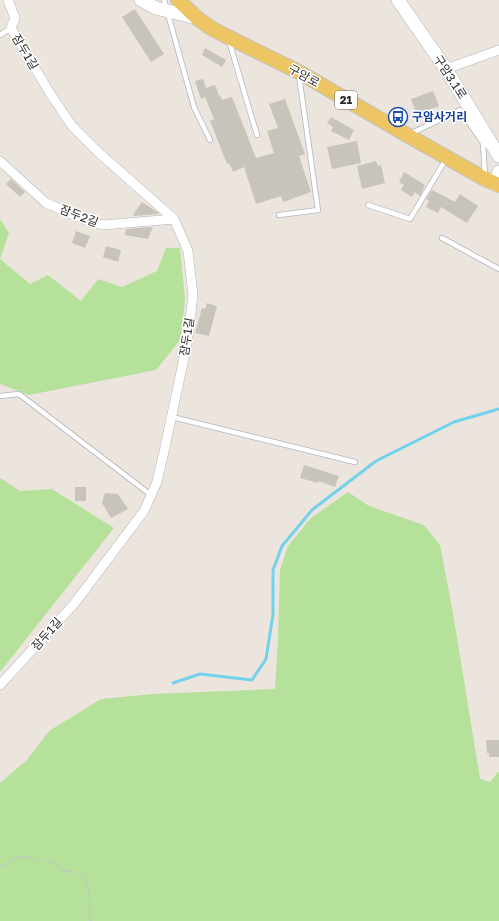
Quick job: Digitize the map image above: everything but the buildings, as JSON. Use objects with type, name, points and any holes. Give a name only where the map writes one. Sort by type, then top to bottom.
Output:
[{"type":"main road","name":"구암로","points":[[178,0],[197,18],[228,38],[299,72],[447,158],[495,182]]},
{"type":"street","name":"잠두1길","points":[[0,685],[74,604],[144,511],[157,482],[172,418],[187,344],[193,295],[188,251],[174,219],[98,152],[72,126],[51,95],[11,28],[15,18],[8,0]]},
{"type":"street","points":[[141,0],[156,8],[165,5],[197,18]]},
{"type":"street","name":"구암3.1로","points":[[398,0],[446,69],[499,156]]},
{"type":"street","points":[[446,69],[499,50]]},
{"type":"street","name":"잠두2길","points":[[0,160],[46,203],[86,220],[103,225],[174,219]]},
{"type":"lane","points":[[165,5],[194,107],[210,140]]},
{"type":"lane","points":[[0,35],[11,28]]},
{"type":"lane","points":[[228,38],[257,135]]},
{"type":"lane","points":[[279,215],[318,210],[299,72]]},
{"type":"lane","points":[[407,135],[460,110],[483,143],[495,182]]},
{"type":"lane","points":[[368,205],[410,219],[447,158]]},
{"type":"lane","points":[[442,238],[499,270]]},
{"type":"lane","points":[[0,396],[19,394],[151,495]]},
{"type":"lane","points":[[172,418],[354,462]]},
{"type":"path","points":[[0,865],[20,856],[53,862],[64,871],[82,873],[89,891],[91,921]]},
{"type":"green space","points":[[0,219],[9,233],[0,259]]},
{"type":"green space","points":[[166,248],[180,248],[185,299],[181,339],[156,370],[29,395],[0,384],[0,259],[30,284],[48,275],[81,301],[98,279],[122,287],[157,271]]},
{"type":"green space","points":[[0,478],[20,491],[52,489],[114,528],[0,672]]},
{"type":"green space","points":[[348,492],[369,506],[424,525],[440,545],[453,613],[480,779],[490,782],[499,772],[499,921],[0,921],[0,783],[27,760],[49,731],[101,699],[153,694],[275,689],[280,570],[288,546],[311,518]]},
{"type":"waterway","points":[[173,683],[200,674],[252,680],[266,659],[273,614],[273,570],[282,546],[312,510],[376,461],[454,422],[499,409]]},
{"type":"place","name":"구암사거리","points":[[398,117]]}]
